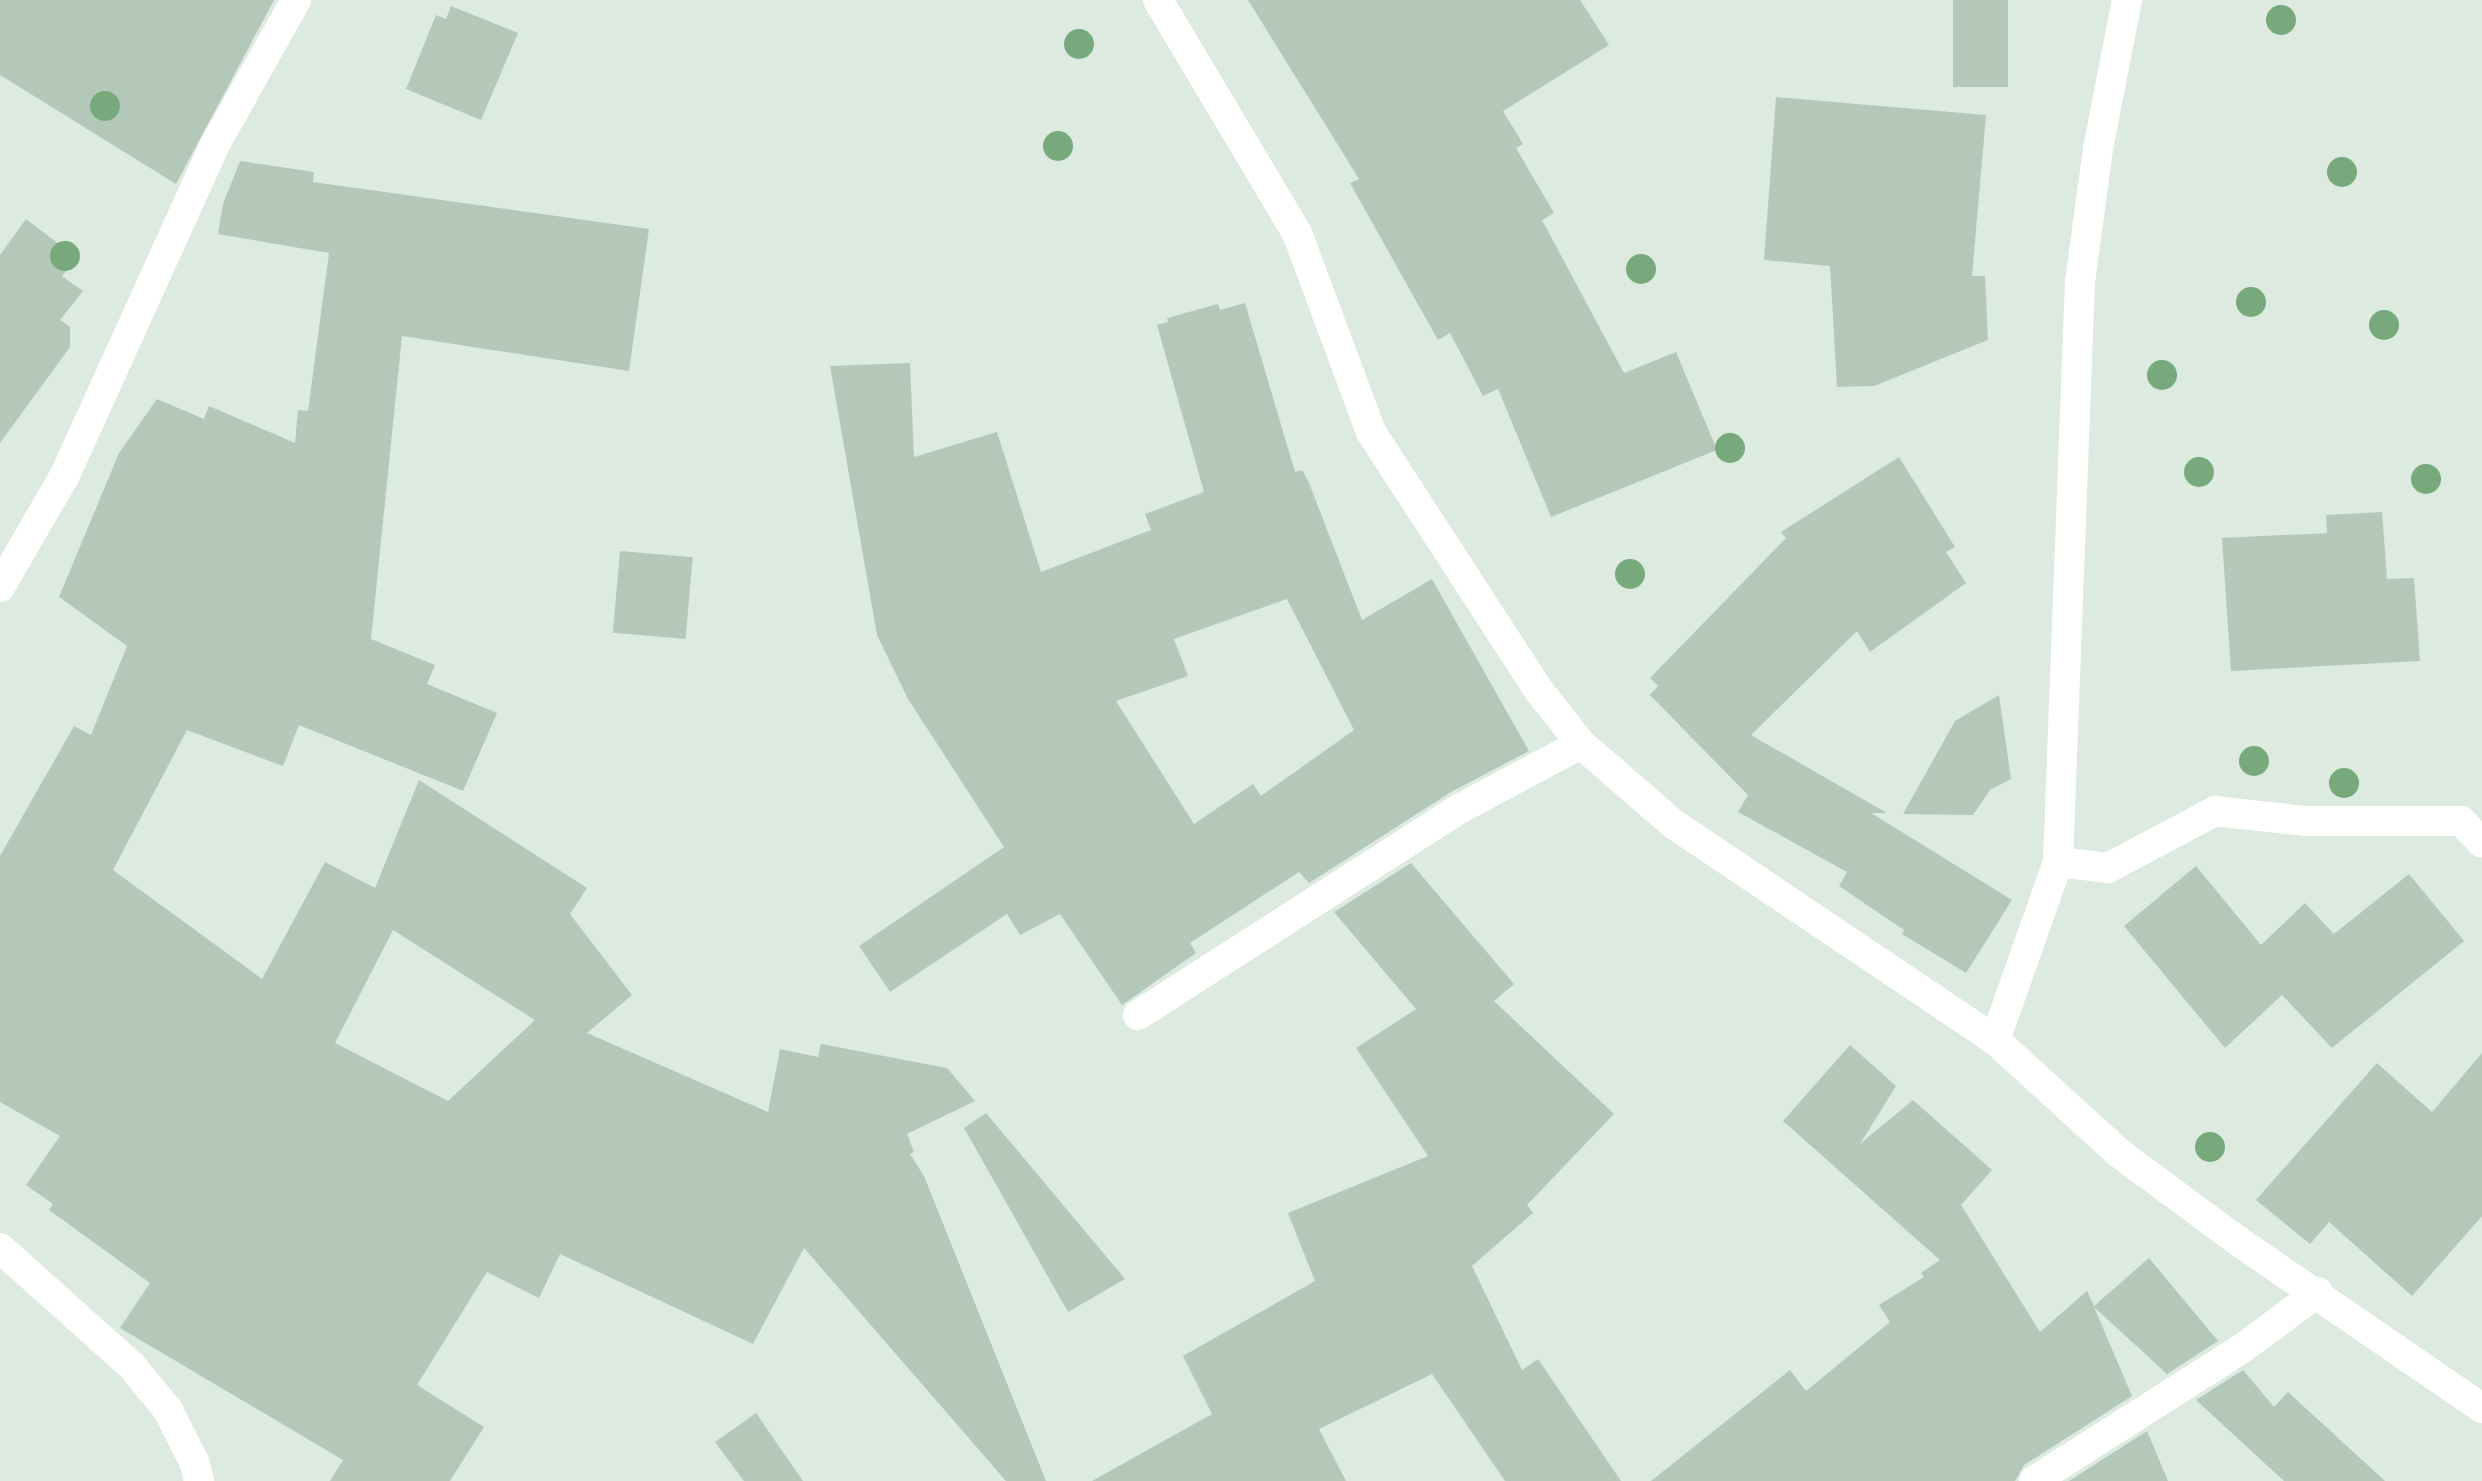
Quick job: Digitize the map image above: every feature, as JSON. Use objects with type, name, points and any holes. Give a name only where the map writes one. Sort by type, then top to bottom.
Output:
[{"type":"street","points":[[0,587],[65,475],[213,148],[296,0]]},
{"type":"street","points":[[1158,0],[1298,233],[1371,432],[1540,692],[1581,744],[1675,825],[1995,1040],[2119,1152],[2238,1241],[2318,1292],[2482,1408]]},
{"type":"street","points":[[1995,1040],[2058,862],[2080,282],[2098,149],[2127,0]]},
{"type":"street","points":[[1138,1015],[1461,808],[1581,744]]},
{"type":"street","points":[[2058,862],[2108,868],[2215,811],[2306,821],[2461,821],[2482,843]]},
{"type":"street","points":[[0,1248],[131,1366],[168,1410],[196,1464],[199,1481]]},
{"type":"street","points":[[2034,1481],[2240,1350],[2318,1292]]},
{"type":"building","points":[[0,0],[274,0],[176,184],[0,75]]},
{"type":"building","points":[[1248,0],[1580,0],[1609,45],[1503,111],[1523,144],[1516,148],[1554,213],[1542,220],[1624,373],[1676,352],[1717,450],[1551,517],[1498,389],[1483,396],[1450,333],[1438,340],[1350,183],[1359,179]]},
{"type":"building","points":[[1953,0],[2008,0],[2008,87],[1953,87]]},
{"type":"building","points":[[451,6],[518,33],[481,120],[406,89],[436,15],[446,19]]},
{"type":"building","points":[[1776,97],[1986,115],[1972,276],[1985,276],[1988,340],[1874,386],[1837,387],[1830,266],[1764,260]]},
{"type":"building","points":[[240,161],[314,172],[313,182],[649,229],[629,371],[402,336],[371,639],[435,665],[427,684],[497,713],[463,791],[299,725],[283,766],[187,730],[113,870],[262,979],[325,862],[375,888],[419,780],[587,888],[570,914],[632,995],[587,1033],[768,1112],[780,1049],[818,1057],[821,1044],[947,1068],[975,1101],[907,1134],[914,1152],[910,1154],[924,1176],[1046,1481],[1006,1481],[804,1248],[753,1344],[560,1254],[539,1298],[487,1272],[417,1385],[484,1427],[450,1481],[330,1481],[343,1460],[120,1328],[150,1283],[49,1210],[53,1204],[26,1185],[60,1136],[0,1102],[0,856],[74,726],[91,735],[127,646],[59,597],[119,453],[157,399],[204,419],[209,406],[295,443],[298,410],[308,411],[329,253],[218,234],[223,204]],"holes":[[[393,930],[535,1020],[448,1101],[335,1043]]]},
{"type":"building","points":[[26,219],[77,258],[62,276],[83,291],[60,320],[70,327],[70,347],[0,443],[0,255]]},
{"type":"building","points":[[1245,303],[1295,472],[1302,470],[1309,483],[1362,620],[1432,579],[1529,751],[1451,792],[1309,883],[1299,872],[1190,943],[1196,953],[1122,1005],[1060,914],[1020,935],[1007,914],[890,992],[859,946],[1004,847],[908,699],[877,635],[830,366],[910,363],[914,457],[997,432],[1041,572],[1151,530],[1145,514],[1204,492],[1157,325],[1168,322],[1167,318],[1218,304],[1220,310]],"holes":[[[1287,599],[1354,730],[1261,796],[1253,784],[1194,824],[1116,701],[1188,676],[1174,639]]]},
{"type":"building","points":[[1899,457],[1955,547],[1946,552],[1966,583],[1870,652],[1857,631],[1751,735],[1887,813],[1871,813],[2012,900],[1966,973],[1902,934],[1904,930],[1839,886],[1847,872],[1738,812],[1748,795],[1650,695],[1658,686],[1650,678],[1786,538],[1781,532]]},
{"type":"building","points":[[2382,512],[2387,579],[2414,578],[2420,661],[2231,671],[2222,538],[2327,533],[2326,515]]},
{"type":"building","points":[[620,551],[693,557],[686,639],[613,633]]},
{"type":"building","points":[[1999,695],[2011,779],[1990,790],[1973,815],[1903,814],[1955,721]]},
{"type":"building","points":[[1411,863],[1514,984],[1494,1001],[1614,1114],[1527,1205],[1533,1213],[1472,1266],[1522,1370],[1538,1359],[1621,1481],[1505,1481],[1432,1374],[1319,1429],[1346,1481],[1092,1481],[1212,1414],[1183,1356],[1315,1281],[1288,1213],[1428,1156],[1356,1048],[1416,1009],[1334,912]]},
{"type":"building","points":[[2196,866],[2261,945],[2305,903],[2334,934],[2409,874],[2464,941],[2332,1048],[2282,995],[2225,1048],[2124,926]]},
{"type":"building","points":[[1850,1045],[1896,1086],[1860,1144],[1913,1100],[1992,1170],[1961,1205],[2040,1332],[2087,1291],[2094,1306],[2149,1258],[2218,1341],[2167,1374],[2094,1307],[2132,1396],[2024,1465],[2015,1481],[1651,1481],[1790,1370],[1806,1391],[1890,1322],[1879,1305],[1924,1277],[1921,1273],[1940,1260],[1783,1121]]},
{"type":"building","points":[[2482,1053],[2482,1216],[2412,1296],[2329,1222],[2310,1244],[2256,1200],[2377,1063],[2432,1112]]},
{"type":"building","points":[[986,1113],[1125,1279],[1068,1312],[964,1128]]},
{"type":"building","points":[[2243,1370],[2274,1407],[2288,1392],[2385,1481],[2284,1481],[2196,1400]]},
{"type":"building","points":[[756,1413],[803,1481],[744,1481],[715,1442]]},
{"type":"building","points":[[2147,1431],[2168,1481],[2069,1481]]}]
